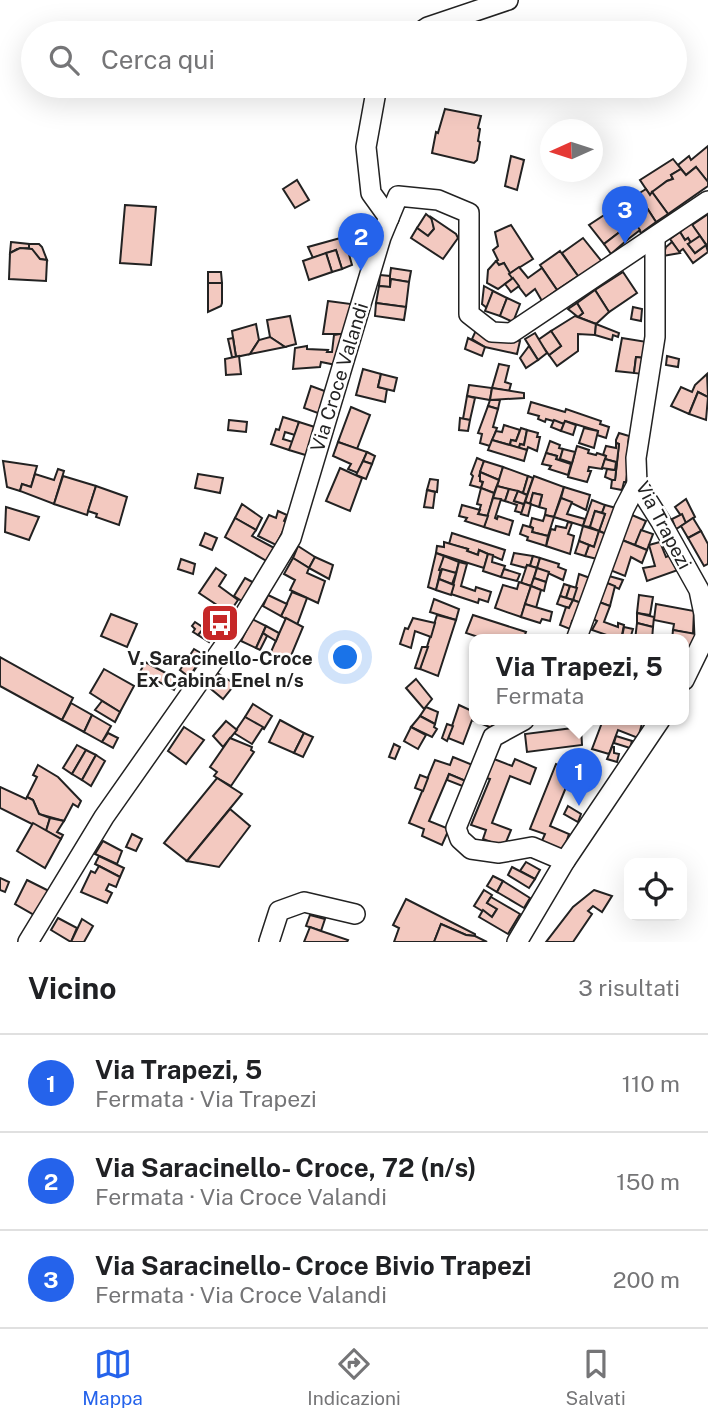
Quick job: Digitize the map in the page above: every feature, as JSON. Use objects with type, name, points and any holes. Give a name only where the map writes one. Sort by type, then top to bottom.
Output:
[{"type":"street","points":[[446,21],[508,0]]},
{"type":"street","points":[[375,98],[366,147],[371,193],[389,218]]},
{"type":"street","name":"Via Croce Valandi","points":[[28,942],[104,817],[234,632],[291,538],[377,250],[398,196],[438,200],[469,214],[469,314],[492,332],[511,333],[708,201]]},
{"type":"street","name":"Via Trapezi","points":[[654,239],[655,337],[636,458],[637,484],[699,590],[705,637],[689,670]]},
{"type":"street","points":[[578,634],[624,509],[637,484]]},
{"type":"street","points":[[515,725],[494,737],[456,828],[460,839],[471,849],[499,853],[532,847],[565,861]]},
{"type":"street","points":[[517,942],[565,861],[657,725]]},
{"type":"street","points":[[269,942],[279,911],[303,902],[355,914]]},
{"type":"building","points":[[445,109],[481,116],[478,128],[480,142],[474,163],[432,153],[436,132],[438,133]]},
{"type":"building","points":[[708,146],[708,182],[696,167],[686,175],[678,165],[689,156],[691,160]]},
{"type":"building","points":[[511,156],[524,160],[517,190],[505,186]]},
{"type":"building","points":[[673,159],[681,169],[671,175],[673,179],[650,195],[640,180]]},
{"type":"building","points":[[696,167],[708,182],[708,186],[668,214],[652,192],[673,179],[671,175],[681,169],[686,175]]},
{"type":"building","points":[[297,180],[309,200],[295,208],[283,189]]},
{"type":"building","points":[[646,189],[650,195],[652,192],[668,214],[656,222],[638,194]]},
{"type":"building","points":[[630,193],[643,212],[647,208],[656,222],[641,233],[619,201]]},
{"type":"building","points":[[621,204],[640,230],[627,240],[621,231],[604,244],[589,225]]},
{"type":"building","points":[[125,205],[156,207],[151,265],[120,263]]},
{"type":"building","points":[[426,214],[433,220],[434,229],[428,236],[417,228]]},
{"type":"building","points":[[708,214],[708,247],[692,225]]},
{"type":"building","points":[[431,217],[458,238],[443,259],[411,238],[417,228],[428,236],[434,229]]},
{"type":"building","points":[[691,223],[700,236],[691,243],[688,238],[685,240],[680,232]]},
{"type":"building","points":[[511,225],[533,259],[509,274],[504,263],[499,265],[496,261],[498,260],[493,250],[498,246],[495,232]]},
{"type":"building","points":[[621,231],[627,240],[611,254],[604,244]]},
{"type":"building","points":[[680,232],[685,240],[688,238],[691,243],[688,244],[695,253],[706,245],[708,252],[693,263],[683,249],[679,252],[670,239]]},
{"type":"building","points":[[700,236],[706,245],[695,253],[688,244]]},
{"type":"building","points":[[344,237],[352,265],[342,269],[336,250],[313,258],[308,247]]},
{"type":"building","points":[[583,238],[603,263],[580,279],[562,253]]},
{"type":"building","points":[[11,242],[29,244],[29,248],[10,253]]},
{"type":"building","points":[[672,242],[680,253],[663,256],[666,247]]},
{"type":"building","points":[[29,244],[39,244],[47,260],[40,259],[29,248]]},
{"type":"building","points":[[20,248],[32,249],[40,259],[47,260],[46,281],[9,279],[10,253]]},
{"type":"building","points":[[336,250],[342,269],[332,272],[326,253]]},
{"type":"building","points":[[560,251],[578,276],[557,290],[540,265]]},
{"type":"building","points":[[326,253],[332,272],[309,280],[303,261]]},
{"type":"building","points":[[496,261],[499,265],[504,263],[513,278],[498,289],[487,283],[488,270]]},
{"type":"building","points":[[519,267],[528,278],[542,268],[557,290],[542,301],[535,289],[526,296],[509,274]]},
{"type":"building","points":[[391,268],[411,271],[409,282],[391,279],[389,283]]},
{"type":"building","points":[[208,272],[221,272],[222,283],[208,283]]},
{"type":"building","points":[[623,272],[637,293],[609,312],[595,290]]},
{"type":"building","points":[[380,275],[390,276],[390,287],[379,286]]},
{"type":"building","points":[[513,278],[519,286],[511,292],[505,284]]},
{"type":"building","points":[[391,279],[409,282],[406,307],[376,303],[379,286],[390,287]]},
{"type":"building","points":[[208,283],[222,283],[222,303],[208,312]]},
{"type":"building","points":[[484,286],[493,291],[487,308],[482,304]]},
{"type":"building","points":[[595,290],[609,312],[596,324],[578,317],[583,313],[577,303]]},
{"type":"building","points":[[493,291],[507,298],[500,316],[485,311]]},
{"type":"building","points":[[507,298],[520,304],[513,322],[500,316]]},
{"type":"building","points":[[328,301],[351,304],[348,334],[323,334]]},
{"type":"building","points":[[376,303],[406,307],[404,320],[375,316]]},
{"type":"building","points":[[577,303],[583,313],[578,317],[568,309]]},
{"type":"building","points":[[633,307],[642,309],[641,321],[631,319]]},
{"type":"building","points":[[290,316],[296,344],[285,347],[270,337],[267,320]]},
{"type":"building","points":[[575,316],[596,324],[595,335],[578,334],[578,351],[557,366],[549,355],[561,346],[551,331]]},
{"type":"building","points":[[256,324],[259,340],[250,354],[236,357],[232,331]]},
{"type":"building","points":[[596,324],[619,333],[618,337],[613,335],[612,340],[595,335]]},
{"type":"building","points":[[477,328],[492,335],[520,341],[517,354],[485,347],[472,339]]},
{"type":"building","points":[[551,331],[561,346],[549,355],[538,340]]},
{"type":"building","points":[[346,333],[341,366],[321,362],[320,367],[293,369],[295,348],[307,346],[307,349],[332,352],[334,335]]},
{"type":"building","points":[[535,333],[547,353],[538,360],[525,339]]},
{"type":"building","points":[[270,337],[285,347],[250,354],[259,340]]},
{"type":"building","points":[[233,338],[236,357],[232,357],[228,339]]},
{"type":"building","points":[[468,338],[485,347],[482,356],[465,349]]},
{"type":"building","points":[[622,338],[647,342],[645,358],[636,357],[634,373],[616,371]]},
{"type":"building","points":[[529,346],[538,360],[526,368],[520,358]]},
{"type":"building","points":[[239,356],[241,374],[226,375],[225,359]]},
{"type":"building","points":[[667,356],[679,359],[678,367],[666,365]]},
{"type":"building","points":[[636,357],[645,358],[642,374],[634,373]]},
{"type":"building","points":[[499,364],[509,366],[505,382],[511,384],[509,391],[492,388]]},
{"type":"building","points":[[363,369],[381,374],[378,387],[387,389],[385,402],[356,395]]},
{"type":"building","points":[[381,374],[397,378],[394,391],[378,387]]},
{"type":"building","points":[[707,374],[708,397],[698,392],[689,414],[671,406],[681,387],[692,392],[695,385]]},
{"type":"building","points":[[469,385],[492,388],[490,400],[467,396]]},
{"type":"building","points":[[311,386],[333,394],[326,416],[304,408]]},
{"type":"building","points":[[492,388],[524,393],[524,398],[490,400]]},
{"type":"building","points":[[698,392],[708,397],[706,420],[689,414]]},
{"type":"building","points":[[467,396],[475,398],[470,420],[463,419]]},
{"type":"building","points":[[490,400],[500,400],[498,409],[488,406]]},
{"type":"building","points":[[531,402],[565,412],[566,409],[601,421],[600,424],[609,427],[606,438],[597,435],[598,431],[565,421],[564,424],[538,419],[539,416],[528,413]]},
{"type":"building","points":[[488,406],[498,409],[493,427],[497,428],[490,446],[480,443],[482,434],[478,433]]},
{"type":"building","points":[[351,407],[370,415],[357,449],[338,442]]},
{"type":"building","points":[[283,417],[299,422],[295,435],[285,432],[283,439],[293,442],[289,450],[271,444]]},
{"type":"building","points":[[460,418],[470,420],[468,431],[459,430]]},
{"type":"building","points":[[229,420],[247,422],[246,432],[228,430]]},
{"type":"building","points":[[554,420],[564,424],[561,431],[551,427]]},
{"type":"building","points":[[565,421],[576,425],[573,435],[561,431]]},
{"type":"building","points":[[299,422],[321,429],[312,457],[289,450]]},
{"type":"building","points":[[504,425],[520,430],[516,441],[511,440],[510,445],[492,440],[496,431],[502,432]]},
{"type":"building","points":[[521,428],[527,430],[524,445],[520,444],[519,448],[510,445],[511,440],[516,441]]},
{"type":"building","points":[[584,428],[598,431],[594,448],[579,443]]},
{"type":"building","points":[[527,430],[538,433],[537,437],[540,437],[537,451],[528,447],[527,450],[519,448],[520,444],[524,445]]},
{"type":"building","points":[[619,433],[629,436],[628,444],[631,445],[626,482],[622,490],[611,488],[612,480],[615,480],[619,444],[616,440]]},
{"type":"building","points":[[492,440],[527,450],[524,461],[488,450]]},
{"type":"building","points":[[550,441],[563,449],[560,459],[571,464],[546,453]]},
{"type":"building","points":[[338,442],[367,452],[358,473],[348,469],[351,464],[333,456]]},
{"type":"building","points":[[616,443],[619,444],[615,480],[612,480],[605,477],[607,469],[615,470],[616,462],[605,459],[606,456],[603,455],[606,446],[616,448]]},
{"type":"building","points":[[577,446],[589,450],[588,453],[606,456],[602,469],[589,467],[588,471],[591,471],[587,482],[568,477]]},
{"type":"building","points":[[563,449],[575,452],[572,463],[560,459]]},
{"type":"building","points":[[367,452],[375,456],[372,464],[363,461]]},
{"type":"building","points":[[546,453],[571,464],[568,475],[542,464]]},
{"type":"building","points":[[477,458],[484,461],[479,476],[483,482],[481,488],[470,485]]},
{"type":"building","points":[[605,459],[616,462],[615,470],[602,468]]},
{"type":"building","points":[[3,461],[37,466],[31,487],[22,484],[20,491],[7,487]]},
{"type":"building","points":[[363,461],[372,464],[366,479],[356,475]]},
{"type":"building","points":[[484,461],[503,467],[499,480],[480,472]]},
{"type":"building","points":[[503,467],[528,476],[523,493],[497,486]]},
{"type":"building","points":[[340,468],[362,478],[350,511],[326,501]]},
{"type":"building","points":[[58,469],[64,471],[54,504],[20,491],[22,484],[31,487],[35,474],[54,480]]},
{"type":"building","points":[[480,472],[499,480],[494,493],[481,488],[483,482],[480,481]]},
{"type":"building","points":[[198,474],[223,478],[220,493],[195,488]]},
{"type":"building","points":[[63,476],[96,486],[87,515],[54,504]]},
{"type":"building","points":[[528,476],[533,478],[527,495],[523,493]]},
{"type":"building","points":[[534,476],[564,487],[554,517],[545,515],[546,509],[539,507],[542,495],[533,493],[530,504],[525,502]]},
{"type":"building","points":[[430,479],[438,480],[437,492],[427,490]]},
{"type":"building","points":[[96,486],[127,497],[119,525],[96,517],[97,514],[88,511]]},
{"type":"building","points":[[497,486],[509,489],[505,501],[493,498]]},
{"type":"building","points":[[564,487],[590,495],[586,510],[561,498]]},
{"type":"building","points":[[481,488],[494,493],[488,516],[478,514],[481,505],[477,504]]},
{"type":"building","points":[[509,489],[518,491],[514,501],[524,504],[522,513],[515,511],[517,505],[505,501]]},
{"type":"building","points":[[427,490],[435,492],[433,508],[424,507]]},
{"type":"building","points":[[518,491],[527,495],[524,504],[514,501]]},
{"type":"building","points":[[533,493],[542,495],[539,507],[530,504]]},
{"type":"building","points":[[493,498],[501,499],[495,518],[498,516],[513,521],[509,535],[484,527]]},
{"type":"building","points":[[561,498],[572,502],[567,514],[585,519],[583,526],[554,517]]},
{"type":"building","points":[[686,499],[695,517],[686,523],[675,507]]},
{"type":"building","points":[[592,500],[605,505],[602,513],[595,511],[590,527],[583,526]]},
{"type":"building","points":[[525,502],[531,504],[528,516],[521,514]]},
{"type":"building","points":[[242,504],[262,518],[256,530],[235,518]]},
{"type":"building","points":[[462,505],[480,510],[478,514],[488,516],[484,527],[465,521],[467,518],[459,516]]},
{"type":"building","points":[[605,505],[616,508],[606,534],[599,531]]},
{"type":"building","points":[[6,507],[39,517],[29,540],[5,532]]},
{"type":"building","points":[[278,511],[287,515],[284,521],[287,523],[276,545],[258,536],[269,515],[276,518]]},
{"type":"building","points":[[595,511],[605,514],[599,531],[590,527]]},
{"type":"building","points":[[682,514],[686,523],[676,529],[672,519]]},
{"type":"building","points":[[545,515],[554,517],[548,536],[532,532],[532,518],[543,521]]},
{"type":"building","points":[[632,515],[646,521],[635,545],[622,540]]},
{"type":"building","points":[[235,518],[256,530],[252,536],[278,550],[270,563],[225,537]]},
{"type":"building","points":[[693,518],[701,531],[688,538],[681,526]]},
{"type":"building","points":[[568,522],[572,523],[568,534],[574,536],[570,554],[546,546],[551,529],[555,530],[556,526],[566,528]]},
{"type":"building","points":[[523,525],[533,528],[532,532],[548,536],[546,546],[527,540],[528,537],[520,534]]},
{"type":"building","points":[[583,526],[599,531],[594,547],[579,541]]},
{"type":"building","points":[[641,530],[653,534],[647,550],[635,545]]},
{"type":"building","points":[[599,531],[606,534],[597,559],[585,556],[589,545],[594,547]]},
{"type":"building","points":[[701,531],[708,544],[708,564],[704,566],[688,538]]},
{"type":"building","points":[[205,533],[217,538],[212,550],[200,545]]},
{"type":"building","points":[[452,533],[505,550],[502,560],[479,550],[478,555],[449,544]]},
{"type":"building","points":[[622,540],[647,550],[642,563],[631,557],[625,576],[610,570]]},
{"type":"building","points":[[579,541],[589,545],[585,556],[575,553]]},
{"type":"building","points":[[444,542],[478,555],[479,550],[488,554],[484,568],[436,553],[437,546],[444,547]]},
{"type":"building","points":[[660,542],[666,557],[671,555],[678,570],[647,581],[643,568],[655,566],[649,545]]},
{"type":"building","points":[[298,546],[315,557],[309,568],[293,558]]},
{"type":"building","points":[[436,553],[444,556],[436,590],[428,587]]},
{"type":"building","points":[[514,553],[533,556],[530,566],[527,565],[526,568],[511,564]]},
{"type":"building","points":[[488,554],[493,555],[492,562],[505,566],[501,577],[483,571]]},
{"type":"building","points":[[444,556],[459,562],[456,573],[439,570]]},
{"type":"building","points":[[533,556],[540,558],[537,568],[530,566]]},
{"type":"building","points":[[315,557],[333,565],[329,579],[309,568]]},
{"type":"building","points":[[293,558],[309,568],[307,573],[325,581],[318,603],[290,590],[295,580],[284,574]]},
{"type":"building","points":[[540,558],[559,564],[558,567],[566,570],[563,580],[537,568]]},
{"type":"building","points":[[181,559],[195,564],[193,574],[178,569]]},
{"type":"building","points":[[459,562],[467,564],[461,586],[475,591],[476,587],[491,592],[488,602],[479,599],[478,603],[451,594]]},
{"type":"building","points":[[527,565],[537,568],[531,586],[521,583]]},
{"type":"building","points":[[216,568],[226,575],[219,586],[238,600],[229,613],[199,593]]},
{"type":"building","points":[[537,568],[549,572],[546,582],[534,578]]},
{"type":"building","points":[[442,569],[456,573],[452,584],[439,579]]},
{"type":"building","points":[[504,569],[520,574],[517,581],[501,577]]},
{"type":"building","points":[[579,574],[590,578],[584,604],[573,600]]},
{"type":"building","points":[[609,576],[623,580],[619,589],[607,583]]},
{"type":"building","points":[[245,578],[256,584],[245,603],[234,596]]},
{"type":"building","points":[[534,578],[546,582],[544,591],[531,586]]},
{"type":"building","points":[[439,579],[454,585],[451,595],[436,590]]},
{"type":"building","points":[[519,582],[531,586],[521,617],[495,608],[503,585],[517,589]]},
{"type":"building","points":[[607,583],[615,586],[610,606],[599,602]]},
{"type":"building","points":[[564,584],[570,586],[566,598],[560,596]]},
{"type":"building","points":[[531,586],[541,590],[536,608],[525,604]]},
{"type":"building","points":[[570,586],[577,588],[573,600],[566,598]]},
{"type":"building","points":[[292,592],[307,598],[297,625],[281,616]]},
{"type":"building","points":[[268,595],[287,604],[281,616],[263,606]]},
{"type":"building","points":[[639,595],[653,597],[650,615],[637,613]]},
{"type":"building","points":[[560,596],[573,600],[569,608],[557,604]]},
{"type":"building","points":[[434,599],[459,609],[456,620],[430,612]]},
{"type":"building","points":[[573,600],[584,604],[578,622],[572,621],[570,629],[560,625],[566,607],[569,608]]},
{"type":"building","points":[[599,602],[610,606],[604,622],[618,627],[618,623],[624,625],[622,634],[604,634],[592,630],[597,621],[593,619]]},
{"type":"building","points":[[525,604],[552,612],[550,621],[542,619],[540,623],[521,617]]},
{"type":"building","points":[[656,604],[694,611],[693,634],[673,630],[674,624],[654,620]]},
{"type":"building","points":[[637,613],[654,617],[653,627],[637,623]]},
{"type":"building","points":[[111,614],[137,624],[127,647],[101,636]]},
{"type":"building","points":[[437,615],[456,620],[438,676],[420,669]]},
{"type":"building","points":[[473,615],[526,632],[525,634],[466,633]]},
{"type":"building","points":[[212,616],[221,623],[209,642],[198,635]]},
{"type":"building","points":[[286,618],[303,627],[288,663],[270,654]]},
{"type":"building","points":[[413,618],[435,623],[431,637],[415,631],[411,648],[400,644],[405,628],[408,629]]},
{"type":"building","points":[[252,619],[266,626],[256,648],[241,641]]},
{"type":"building","points":[[195,622],[204,628],[198,635],[193,632],[195,629],[192,626]]},
{"type":"building","points":[[637,623],[653,627],[652,634],[636,634]]},
{"type":"building","points":[[266,626],[279,633],[276,641],[263,633]]},
{"type":"building","points":[[624,627],[633,629],[632,634],[623,634]]},
{"type":"building","points":[[673,630],[696,634],[691,654],[689,634],[673,634]]},
{"type":"building","points":[[263,633],[267,636],[260,650],[256,648]]},
{"type":"building","points":[[422,647],[428,647],[420,669],[415,668]]},
{"type":"building","points":[[194,649],[204,655],[189,677],[180,670]]},
{"type":"building","points":[[0,657],[73,698],[62,720],[0,686]]},
{"type":"building","points":[[145,662],[179,680],[174,690],[140,672]]},
{"type":"building","points":[[104,669],[134,686],[120,712],[90,693]]},
{"type":"building","points":[[214,671],[235,684],[223,699],[205,684]]},
{"type":"building","points":[[416,679],[432,699],[424,709],[406,688]]},
{"type":"building","points":[[102,701],[120,712],[115,722],[95,710]]},
{"type":"building","points":[[71,703],[92,715],[84,732],[62,720]]},
{"type":"building","points":[[253,704],[272,716],[264,729],[245,717]]},
{"type":"building","points":[[459,705],[469,710],[470,725],[463,744],[448,738]]},
{"type":"building","points":[[426,707],[438,712],[435,724],[420,716]]},
{"type":"building","points":[[92,715],[111,726],[102,742],[84,732]]},
{"type":"building","points":[[420,716],[435,724],[437,729],[432,737],[411,727]]},
{"type":"building","points":[[245,717],[263,727],[252,744],[234,733]]},
{"type":"building","points":[[280,720],[304,733],[294,753],[269,742]]},
{"type":"building","points":[[226,721],[237,730],[223,747],[213,736]]},
{"type":"building","points":[[447,724],[453,726],[447,741],[442,738]]},
{"type":"building","points":[[601,725],[642,725],[638,738],[618,730],[609,754],[592,749]]},
{"type":"building","points":[[184,727],[204,740],[186,764],[168,751]]},
{"type":"building","points":[[411,727],[426,735],[418,749],[404,741]]},
{"type":"building","points":[[581,727],[582,745],[527,752],[525,734]]},
{"type":"building","points":[[108,733],[118,738],[113,748],[102,742]]},
{"type":"building","points":[[304,733],[313,737],[303,757],[294,753]]},
{"type":"building","points":[[616,736],[632,741],[630,748],[614,743]]},
{"type":"building","points":[[230,738],[252,747],[254,752],[231,786],[214,776],[217,772],[210,767]]},
{"type":"building","points":[[394,744],[400,747],[395,759],[389,757]]},
{"type":"building","points":[[77,745],[86,750],[72,774],[63,768]]},
{"type":"building","points":[[612,747],[614,753],[619,754],[617,762],[607,759]]},
{"type":"building","points":[[86,750],[96,755],[82,780],[72,774]]},
{"type":"building","points":[[96,755],[105,761],[91,786],[82,780]]},
{"type":"building","points":[[453,757],[475,766],[468,782],[449,774],[429,821],[449,829],[442,845],[422,836],[424,829],[409,823],[435,760],[450,765]]},
{"type":"building","points":[[494,759],[512,766],[515,759],[536,768],[530,784],[510,776],[492,823],[511,830],[504,847],[483,839],[486,830],[471,825],[490,779],[486,778]]},
{"type":"building","points":[[574,762],[595,771],[588,788],[569,780],[550,826],[569,834],[563,851],[541,843],[545,834],[530,829],[556,764],[571,770]]},
{"type":"building","points":[[38,765],[58,777],[81,801],[78,807],[73,804],[64,821],[39,814],[33,800],[27,797],[37,777],[33,775]]},
{"type":"building","points":[[449,774],[468,782],[465,787],[447,780]]},
{"type":"building","points":[[420,775],[428,778],[423,791],[415,788]]},
{"type":"building","points":[[217,778],[242,794],[187,861],[164,843]]},
{"type":"building","points":[[0,787],[33,800],[39,814],[50,818],[46,831],[0,808]]},
{"type":"building","points":[[568,806],[581,814],[578,822],[564,814]]},
{"type":"building","points":[[230,809],[250,826],[219,867],[187,861]]},
{"type":"building","points":[[50,818],[64,821],[57,832],[63,835],[61,839],[46,831]]},
{"type":"building","points":[[33,823],[61,839],[45,868],[17,851]]},
{"type":"building","points":[[132,834],[142,839],[136,851],[126,847]]},
{"type":"building","points":[[103,841],[122,851],[117,864],[95,854]]},
{"type":"building","points":[[99,856],[124,868],[120,877],[95,864]]},
{"type":"building","points":[[526,862],[540,870],[535,879],[520,871]]},
{"type":"building","points":[[99,866],[120,877],[116,887],[109,884],[106,890],[112,893],[107,903],[81,892],[91,871],[95,873]]},
{"type":"building","points":[[512,867],[535,879],[529,888],[508,875]]},
{"type":"building","points":[[493,876],[503,881],[497,892],[487,886]]},
{"type":"building","points":[[0,878],[9,882],[5,892],[0,890]]},
{"type":"building","points":[[27,880],[49,891],[36,916],[15,904]]},
{"type":"building","points":[[503,881],[530,898],[524,908],[497,892]]},
{"type":"building","points":[[484,890],[492,895],[487,903],[497,909],[492,917],[474,906]]},
{"type":"building","points":[[594,890],[612,896],[602,912],[593,906],[588,911],[592,914],[573,942],[546,942],[573,907]]},
{"type":"building","points":[[491,897],[520,914],[508,934],[479,917],[483,910],[492,917],[497,909],[487,903]]},
{"type":"building","points":[[406,899],[475,936],[441,924],[434,942],[394,942],[399,928],[393,925]]},
{"type":"building","points":[[310,915],[325,919],[321,931],[306,926]]},
{"type":"building","points":[[58,918],[77,928],[71,942],[51,930]]},
{"type":"building","points":[[82,919],[93,926],[84,942],[71,942]]},
{"type":"building","points":[[441,924],[475,936],[487,942],[434,942]]},
{"type":"building","points":[[310,927],[348,940],[304,942]]},
{"type":"place","name":"Via Saracinello- Croce Bivio Trapezi","points":[[625,244]]},
{"type":"place","name":"Via Saracinello- Croce, 72 (n/s)","points":[[361,271]]},
{"type":"place","name":"V. Saracinello-Croce Ex Cabina Enel n/s","points":[[220,623]]},
{"type":"place","name":"Via Trapezi, 5","points":[[579,806]]}]
